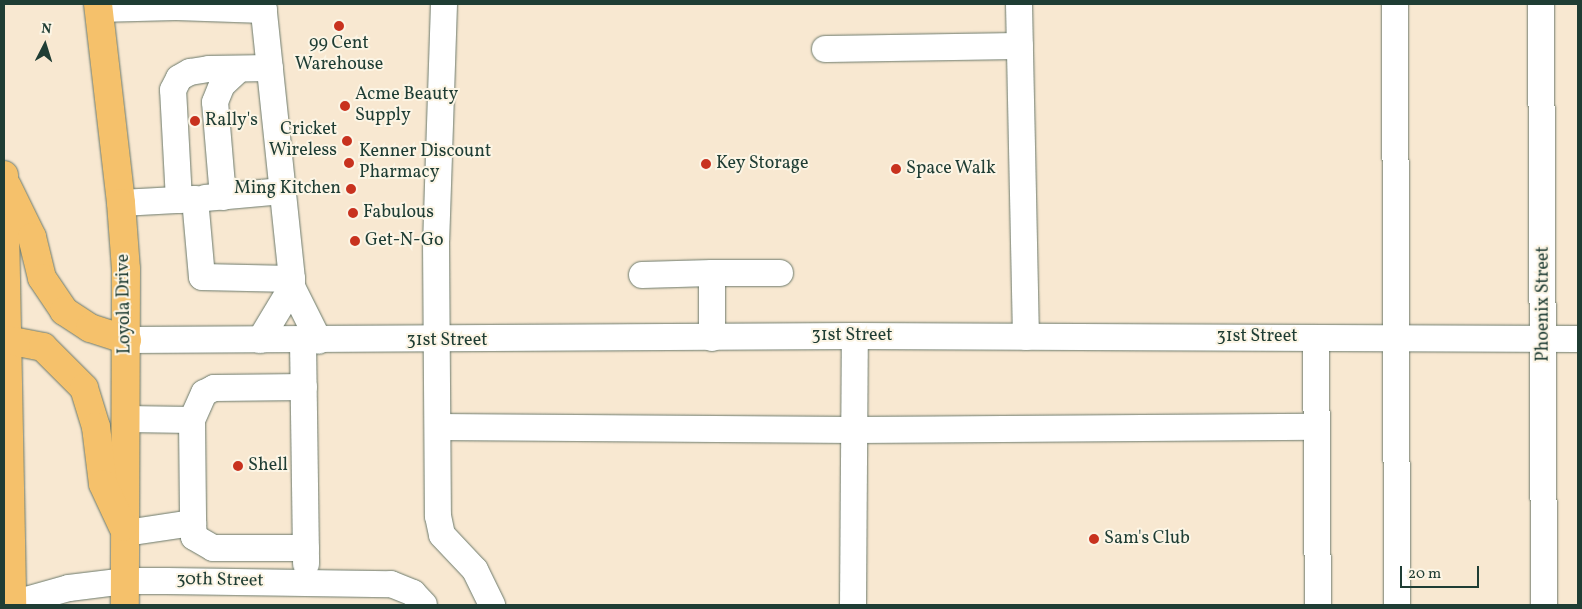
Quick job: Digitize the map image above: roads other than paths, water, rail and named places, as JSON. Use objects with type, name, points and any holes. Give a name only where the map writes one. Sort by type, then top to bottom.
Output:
[{"type":"main road","name":"Loyola Drive","points":[[95,6],[104,49],[121,203],[127,340],[125,593]]},
{"type":"main road","points":[[4,178],[5,340],[12,605]]},
{"type":"main road","points":[[4,178],[32,237],[42,278],[64,311],[90,328],[127,340]]},
{"type":"main road","points":[[5,340],[43,347],[84,388],[96,427],[103,484],[126,533]]},
{"type":"street","points":[[444,4],[436,240],[438,516],[442,535],[476,570],[492,605]]},
{"type":"street","points":[[1019,4],[1026,336]]},
{"type":"street","points":[[1395,4],[1398,338],[1397,605]]},
{"type":"street","name":"Phoenix Street","points":[[1541,4],[1544,605]]},
{"type":"street","points":[[95,6],[264,7],[292,283],[311,341],[304,387],[306,582]]},
{"type":"street","points":[[825,49],[1020,46]]},
{"type":"street","points":[[270,68],[239,68],[190,72],[179,78],[173,90],[187,199],[202,277],[292,283]]},
{"type":"street","points":[[223,197],[215,102],[222,85],[239,68]]},
{"type":"street","points":[[121,203],[223,197],[283,191]]},
{"type":"street","points":[[712,273],[712,338]]},
{"type":"street","points":[[642,275],[780,273]]},
{"type":"street","points":[[260,340],[292,283]]},
{"type":"street","points":[[853,605],[854,336]]},
{"type":"street","name":"31st Street","points":[[127,340],[436,341],[854,336],[1578,339]]},
{"type":"street","points":[[1316,338],[1318,605]]},
{"type":"street","points":[[304,387],[214,388],[204,393],[192,420],[193,523],[194,537],[213,548],[306,548]]},
{"type":"street","points":[[126,419],[192,420]]},
{"type":"street","points":[[438,427],[855,430],[1317,427]]},
{"type":"street","points":[[126,533],[193,523]]},
{"type":"street","name":"30th Street","points":[[12,605],[69,588],[125,593],[306,582],[391,584],[413,593],[424,605]]},
{"type":"place","name":"99 Cent Warehouse","points":[[339,26]]},
{"type":"place","name":"Acme Beauty Supply","points":[[345,106]]},
{"type":"place","name":"Rally's","points":[[195,121]]},
{"type":"place","name":"Cricket Wireless","points":[[347,141]]},
{"type":"place","name":"Kenner Discount Pharmacy","points":[[349,163]]},
{"type":"place","name":"Key Storage","points":[[706,164]]},
{"type":"place","name":"Space Walk","points":[[896,169]]},
{"type":"place","name":"Ming Kitchen","points":[[351,189]]},
{"type":"place","name":"Fabulous","points":[[353,213]]},
{"type":"place","name":"Get-N-Go","points":[[355,241]]},
{"type":"place","name":"Shell","points":[[238,466]]},
{"type":"place","name":"Sam's Club","points":[[1094,539]]}]
